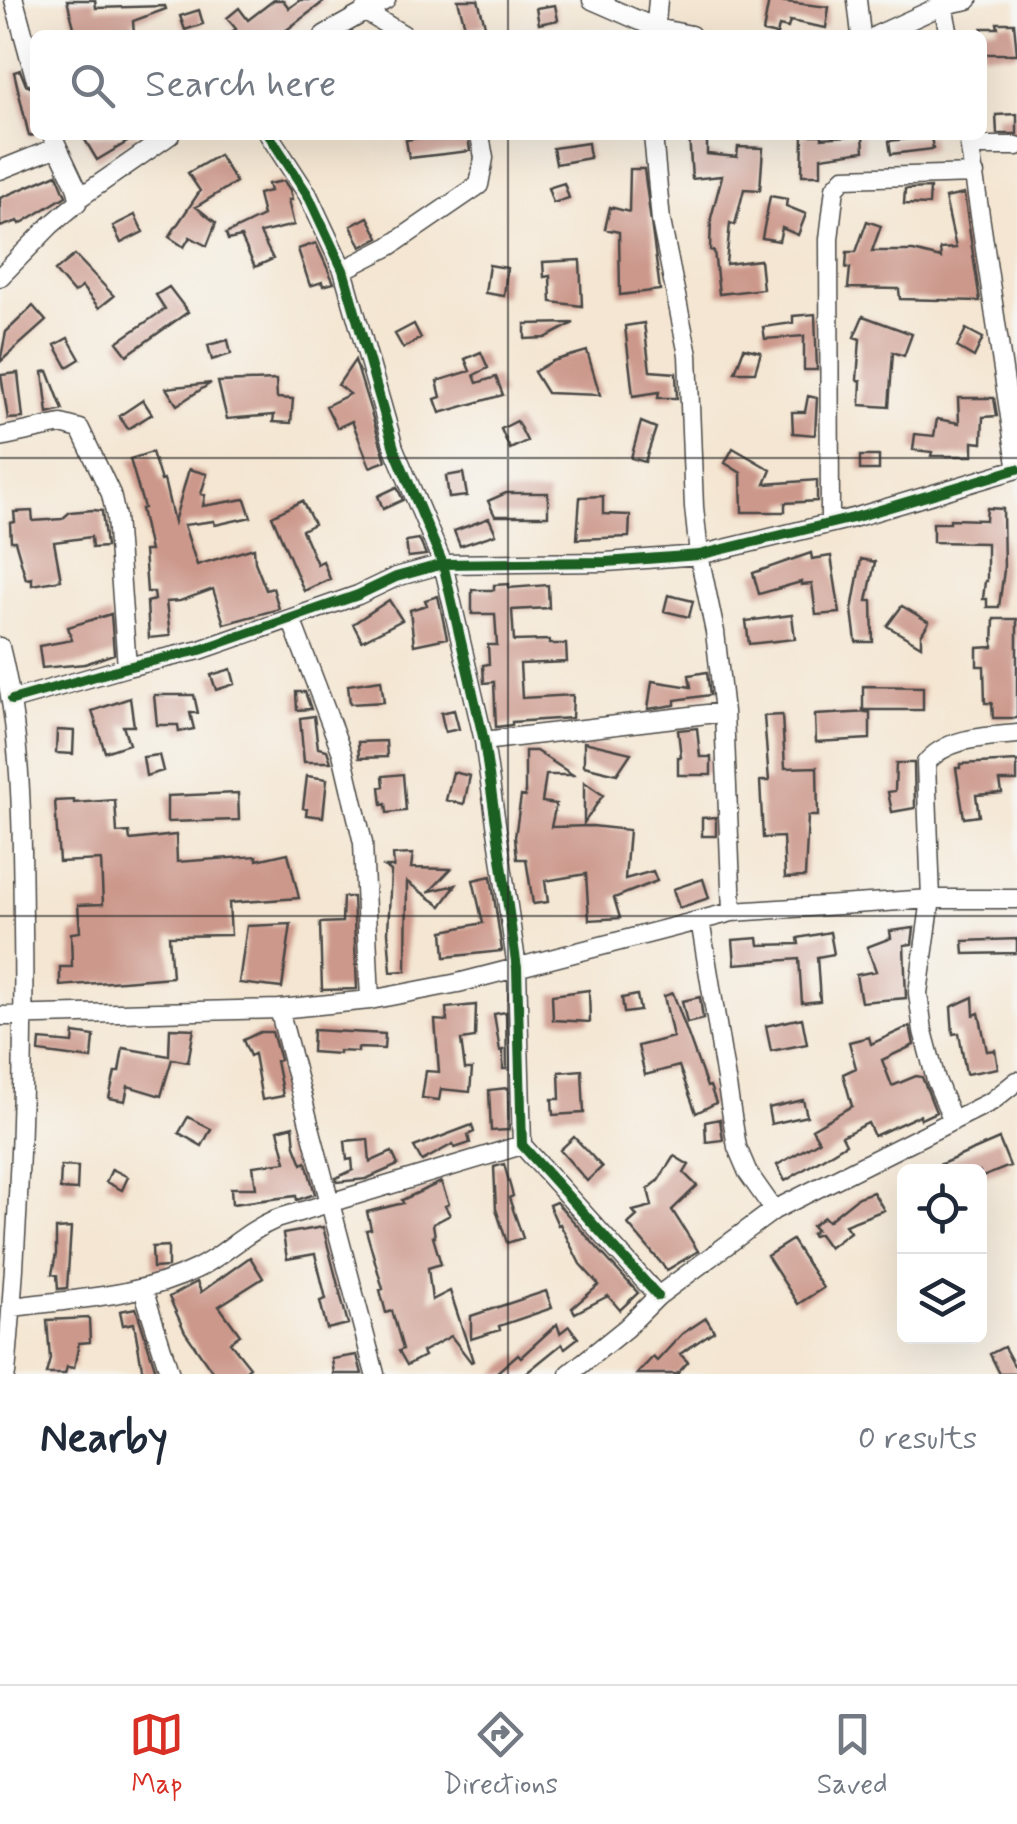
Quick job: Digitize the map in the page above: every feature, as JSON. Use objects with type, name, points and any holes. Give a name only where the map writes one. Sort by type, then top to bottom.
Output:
[{"type":"street","points":[[14,0],[30,59]]},
{"type":"street","points":[[332,30],[386,0]]},
{"type":"street","points":[[592,0],[653,30]]},
{"type":"street","points":[[655,30],[658,0]]},
{"type":"street","points":[[858,0],[861,30]]},
{"type":"street","points":[[888,30],[943,5],[968,0]]},
{"type":"street","points":[[943,5],[948,30]]},
{"type":"street","points":[[364,10],[396,30]]},
{"type":"street","points":[[79,198],[163,140]]},
{"type":"street","points":[[272,140],[308,195],[342,270],[394,448],[443,564],[484,742],[517,968],[522,1145],[658,1296]]},
{"type":"street","points":[[342,270],[390,246],[479,185],[484,158],[481,140]]},
{"type":"street","points":[[653,140],[661,220],[688,355],[699,555],[715,632],[724,712],[732,912]]},
{"type":"street","points":[[12,700],[200,650],[358,595],[396,577],[443,564],[606,562],[699,555],[830,522],[1017,467],[969,140],[1017,146]]},
{"type":"street","points":[[0,170],[54,142],[79,198],[0,277]]},
{"type":"street","points":[[830,522],[829,240],[835,188],[844,178],[975,174]]},
{"type":"street","points":[[0,436],[60,424],[80,429],[87,437],[112,494],[116,517],[127,667]]},
{"type":"street","points":[[291,619],[342,753],[362,844],[370,1000]]},
{"type":"street","points":[[1,651],[12,700],[22,820],[24,1015],[6,1374]]},
{"type":"street","points":[[484,742],[724,712]]},
{"type":"street","points":[[953,1120],[936,1080],[918,993],[931,898],[926,763],[936,751],[962,741],[1017,734]]},
{"type":"street","points":[[0,1016],[279,1009],[370,1000],[517,968],[732,912],[931,898],[1017,899]]},
{"type":"street","points":[[700,920],[737,1146],[748,1174],[774,1210]]},
{"type":"street","points":[[279,1009],[376,1374]]},
{"type":"street","points":[[569,1374],[658,1296],[774,1210],[992,1101],[1012,1085],[1017,1106]]},
{"type":"street","points":[[12,1308],[143,1289],[198,1268],[250,1230],[522,1145]]},
{"type":"street","points":[[143,1289],[170,1374]]},
{"type":"building","points":[[67,0],[95,0],[96,8],[166,9],[133,21],[134,30],[75,30]]},
{"type":"building","points":[[274,0],[283,0],[289,8],[300,0],[326,0],[287,30],[235,30],[227,18],[239,8],[248,20]]},
{"type":"building","points":[[458,0],[478,0],[485,25],[466,30]]},
{"type":"building","points":[[769,0],[829,7],[826,28],[790,21],[788,28],[763,30]]},
{"type":"building","points":[[555,5],[558,20],[539,24],[536,8]]},
{"type":"building","points":[[199,10],[203,24],[185,30],[180,16]]},
{"type":"building","points":[[997,23],[1014,23],[1017,54],[987,54],[987,30],[982,28],[998,28]]},
{"type":"building","points":[[20,70],[30,87],[30,136],[29,136],[14,72]]},
{"type":"building","points":[[1017,114],[1017,134],[997,134],[996,115]]},
{"type":"building","points":[[85,140],[131,140],[97,160]]},
{"type":"building","points":[[406,140],[469,140],[470,151],[409,158]]},
{"type":"building","points":[[689,140],[707,140],[707,154],[737,157],[738,147],[763,148],[760,190],[744,189],[735,225],[730,223],[726,264],[760,260],[763,289],[719,294],[714,251],[710,250],[711,218],[722,176],[692,179]]},
{"type":"building","points":[[803,140],[863,140],[864,151],[821,157],[821,175],[802,175]]},
{"type":"building","points":[[932,140],[933,149],[891,154],[889,141]]},
{"type":"building","points":[[588,143],[590,158],[556,164],[553,148]]},
{"type":"building","points":[[219,155],[236,182],[196,207],[216,223],[207,246],[190,237],[184,247],[169,237],[200,191],[188,173]]},
{"type":"building","points":[[630,169],[644,169],[660,290],[620,295],[619,232],[605,229],[610,207],[629,212]]},
{"type":"building","points":[[57,174],[66,196],[20,224],[18,221],[0,227],[0,198]]},
{"type":"building","points":[[284,181],[290,190],[292,200],[288,200],[294,225],[260,233],[273,259],[255,267],[241,237],[228,240],[226,234],[263,216],[258,194],[270,191],[268,184]]},
{"type":"building","points":[[564,183],[569,198],[553,203],[548,188]]},
{"type":"building","points":[[930,188],[929,205],[904,204],[905,189]]},
{"type":"building","points":[[964,194],[980,301],[900,299],[899,289],[848,288],[847,252],[856,252],[867,221],[881,226],[872,251],[913,251],[941,258],[940,249],[956,248],[945,198]]},
{"type":"building","points":[[770,196],[787,199],[786,206],[806,214],[798,235],[782,228],[779,241],[762,238]]},
{"type":"building","points":[[135,215],[143,232],[121,243],[113,226]]},
{"type":"building","points":[[368,217],[379,238],[361,247],[351,226]]},
{"type":"building","points":[[316,243],[334,283],[310,286],[298,249]]},
{"type":"building","points":[[75,255],[114,296],[99,308],[82,287],[74,293],[55,271]]},
{"type":"building","points":[[580,260],[582,306],[551,302],[550,276],[544,277],[543,262]]},
{"type":"building","points":[[489,265],[507,268],[504,296],[485,293]]},
{"type":"building","points":[[169,287],[188,312],[127,355],[117,342],[165,309],[156,295]]},
{"type":"building","points":[[33,306],[46,321],[0,362],[6,332]]},
{"type":"building","points":[[815,314],[817,370],[804,370],[804,336],[765,339],[763,327],[793,323],[793,316]]},
{"type":"building","points":[[863,316],[912,334],[904,356],[893,352],[889,407],[860,405],[860,339],[854,337]]},
{"type":"building","points":[[574,323],[545,338],[525,339],[525,324]]},
{"type":"building","points":[[644,323],[650,371],[676,373],[677,398],[658,398],[659,392],[633,396],[625,326]]},
{"type":"building","points":[[414,324],[421,338],[403,348],[395,334]]},
{"type":"building","points":[[966,329],[983,338],[974,357],[957,347]]},
{"type":"building","points":[[68,338],[80,359],[67,367],[55,345]]},
{"type":"building","points":[[228,340],[231,354],[212,360],[208,345]]},
{"type":"building","points":[[744,348],[761,352],[755,372],[735,372]]},
{"type":"building","points":[[587,351],[600,395],[547,393],[534,372],[553,361]]},
{"type":"building","points":[[481,352],[488,368],[474,375],[477,383],[496,377],[503,395],[440,413],[435,399],[441,397],[437,381],[470,371],[465,359]]},
{"type":"building","points":[[355,360],[386,461],[370,467],[352,421],[337,428],[326,406],[350,394],[338,385]]},
{"type":"building","points":[[48,371],[63,410],[48,414],[43,372]]},
{"type":"building","points":[[18,373],[23,418],[8,419],[1,375]]},
{"type":"building","points":[[276,380],[277,398],[293,399],[291,423],[273,422],[274,415],[227,419],[218,382]]},
{"type":"building","points":[[211,383],[177,405],[166,388]]},
{"type":"building","points":[[808,396],[817,398],[815,435],[793,433],[792,412],[805,412]]},
{"type":"building","points":[[958,398],[994,398],[997,416],[983,417],[982,443],[973,442],[973,456],[931,456],[932,452],[913,450],[915,434],[934,436],[937,419],[959,423]]},
{"type":"building","points":[[143,400],[152,414],[128,429],[119,416]]},
{"type":"building","points":[[517,421],[527,441],[510,449],[501,429]]},
{"type":"building","points":[[641,422],[656,428],[645,462],[631,458]]},
{"type":"building","points":[[733,448],[771,470],[765,484],[817,480],[817,501],[785,503],[785,512],[742,512],[741,473],[725,463]]},
{"type":"building","points":[[152,452],[161,481],[164,480],[174,522],[189,469],[207,474],[201,494],[205,495],[203,506],[245,499],[251,517],[215,525],[214,521],[184,525],[197,565],[254,548],[266,590],[273,588],[279,609],[224,624],[213,589],[166,602],[170,636],[149,638],[147,602],[155,600],[154,592],[147,592],[144,551],[150,551],[141,509],[144,508],[130,459]]},
{"type":"building","points":[[860,456],[879,456],[879,470],[860,470]]},
{"type":"building","points":[[463,473],[467,496],[449,498],[446,476]]},
{"type":"building","points":[[397,487],[403,500],[383,509],[378,496]]},
{"type":"building","points":[[506,493],[548,493],[548,516],[495,516],[488,501]]},
{"type":"building","points":[[603,496],[603,514],[630,515],[629,537],[577,539],[580,497]]},
{"type":"building","points":[[302,501],[314,524],[302,530],[317,564],[323,561],[330,579],[304,591],[272,516]]},
{"type":"building","points":[[987,508],[1003,509],[1004,570],[999,607],[987,607],[987,599],[983,599],[987,543],[933,542],[933,523],[950,523],[950,519],[986,520]]},
{"type":"building","points":[[32,511],[33,521],[62,519],[70,512],[102,511],[106,547],[92,548],[91,537],[54,542],[61,580],[32,585],[32,578],[26,579],[15,541],[11,541],[14,512]]},
{"type":"building","points":[[489,518],[496,534],[460,546],[454,531]]},
{"type":"building","points":[[419,539],[426,555],[408,557],[406,541]]},
{"type":"building","points":[[811,553],[812,559],[831,556],[840,613],[816,615],[812,584],[801,582],[759,594],[753,573]]},
{"type":"building","points":[[861,559],[875,562],[867,601],[872,601],[873,642],[856,642],[852,610]]},
{"type":"building","points":[[509,584],[509,588],[548,585],[549,608],[512,610],[514,641],[549,640],[549,644],[566,644],[567,662],[520,664],[522,698],[573,695],[572,718],[512,722],[496,727],[494,682],[484,683],[483,665],[489,664],[488,645],[497,645],[495,614],[472,614],[472,590],[494,590],[494,585]]},
{"type":"building","points":[[668,595],[693,601],[689,617],[664,611]]},
{"type":"building","points":[[438,596],[447,638],[414,645],[410,610],[427,605],[425,600]]},
{"type":"building","points":[[389,600],[402,620],[362,641],[353,624]]},
{"type":"building","points":[[902,606],[929,622],[921,635],[921,646],[887,626]]},
{"type":"building","points":[[111,614],[114,654],[85,664],[42,668],[39,646],[72,640],[68,627]]},
{"type":"building","points":[[792,615],[795,639],[749,644],[746,621]]},
{"type":"building","points":[[994,619],[1017,619],[1017,718],[993,718],[992,703],[985,703],[984,666],[977,666],[977,648],[993,647]]},
{"type":"building","points":[[231,669],[235,684],[216,690],[211,675]]},
{"type":"building","points":[[707,672],[710,695],[648,709],[652,681],[691,687],[689,675]]},
{"type":"building","points":[[381,680],[384,702],[350,704],[348,685]]},
{"type":"building","points":[[863,686],[923,687],[923,710],[863,710]]},
{"type":"building","points":[[296,692],[305,692],[311,709],[297,710]]},
{"type":"building","points":[[154,695],[194,695],[198,713],[190,713],[194,729],[179,732],[178,725],[157,725]]},
{"type":"building","points":[[130,698],[134,726],[123,726],[129,744],[105,752],[92,711]]},
{"type":"building","points":[[454,710],[459,729],[445,732],[441,713]]},
{"type":"building","points":[[870,712],[870,739],[816,742],[815,715]]},
{"type":"building","points":[[782,715],[785,768],[817,767],[818,816],[808,816],[805,877],[785,878],[783,837],[763,838],[760,781],[769,781],[764,716]]},
{"type":"building","points":[[314,716],[318,748],[327,750],[331,762],[304,762],[300,718]]},
{"type":"building","points":[[697,728],[700,757],[711,757],[711,775],[678,775],[678,730]]},
{"type":"building","points":[[57,730],[74,731],[73,754],[56,753]]},
{"type":"building","points":[[386,741],[387,757],[359,758],[358,742]]},
{"type":"building","points":[[584,742],[631,753],[617,774],[584,766]]},
{"type":"building","points":[[525,751],[536,751],[573,775],[546,775],[542,802],[556,804],[551,827],[629,830],[625,879],[653,871],[657,881],[614,898],[620,918],[589,920],[586,874],[545,881],[548,902],[533,904],[526,859],[517,859],[515,837],[521,796],[525,797]]},
{"type":"building","points":[[159,755],[163,771],[146,776],[143,757]]},
{"type":"building","points":[[1017,761],[1017,781],[1000,781],[1002,793],[976,795],[979,816],[964,818],[956,768],[960,764]]},
{"type":"building","points":[[896,763],[914,763],[915,808],[892,812],[888,792],[895,791]]},
{"type":"building","points":[[453,772],[470,776],[464,804],[446,800]]},
{"type":"building","points":[[403,774],[406,811],[387,813],[380,787],[384,786],[383,776]]},
{"type":"building","points":[[307,776],[327,779],[323,817],[306,815],[307,809],[303,808]]},
{"type":"building","points":[[584,782],[603,795],[584,823]]},
{"type":"building","points":[[238,793],[239,820],[167,822],[167,796]]},
{"type":"building","points":[[115,800],[117,833],[129,832],[130,840],[176,835],[177,862],[257,856],[257,860],[288,853],[299,898],[229,903],[231,935],[169,936],[172,977],[60,986],[60,967],[72,967],[71,933],[80,932],[78,905],[103,904],[101,860],[59,862],[55,801]]},
{"type":"building","points":[[716,817],[716,836],[702,836],[702,818]]},
{"type":"building","points":[[413,854],[411,868],[451,869],[430,891],[456,885],[441,906],[407,882],[406,971],[391,972],[391,871],[385,867],[394,867],[393,855]]},
{"type":"building","points":[[491,876],[502,951],[445,957],[443,931],[483,923],[473,880]]},
{"type":"building","points":[[703,879],[709,898],[679,908],[673,889]]},
{"type":"building","points":[[343,897],[353,897],[357,989],[322,990],[320,923],[342,922]]},
{"type":"building","points":[[291,924],[282,988],[239,983],[247,926]]},
{"type":"building","points":[[914,928],[912,944],[904,945],[906,998],[861,1002],[856,975],[876,971],[867,947],[891,938],[890,931]]},
{"type":"building","points":[[830,932],[834,954],[817,957],[820,1001],[802,1003],[799,959],[735,964],[733,940],[758,938],[759,945],[799,944],[798,938]]},
{"type":"building","points":[[1017,939],[1017,953],[964,954],[963,941]]},
{"type":"building","points":[[589,990],[590,1022],[553,1020],[552,995]]},
{"type":"building","points":[[673,993],[716,1103],[696,1113],[679,1066],[645,1075],[638,1046],[673,1037],[664,996]]},
{"type":"building","points":[[637,995],[640,1011],[624,1013],[622,998]]},
{"type":"building","points":[[700,997],[703,1019],[687,1023],[682,1001]]},
{"type":"building","points":[[973,997],[974,1015],[979,1013],[987,1051],[995,1050],[998,1068],[966,1074],[959,1033],[953,1034],[951,1007]]},
{"type":"building","points":[[476,1005],[475,1038],[461,1040],[465,1069],[472,1069],[470,1092],[441,1089],[439,1100],[422,1098],[426,1071],[439,1072],[435,1020],[447,1021],[446,1008]]},
{"type":"building","points":[[506,1012],[507,1069],[503,1069],[503,1050],[500,1051],[494,1014]]},
{"type":"building","points":[[802,1018],[807,1044],[771,1051],[766,1026]]},
{"type":"building","points":[[910,1026],[914,1045],[882,1060],[892,1086],[922,1077],[936,1112],[874,1136],[868,1123],[842,1136],[846,1144],[785,1181],[777,1165],[819,1141],[812,1129],[852,1106],[843,1074],[856,1068],[849,1042],[869,1037],[871,1044]]},
{"type":"building","points":[[170,1028],[194,1029],[188,1062],[172,1059],[161,1096],[128,1086],[125,1101],[109,1098],[123,1048],[169,1056]]},
{"type":"building","points":[[313,1030],[385,1034],[384,1049],[358,1048],[358,1052],[339,1054],[312,1052]]},
{"type":"building","points":[[260,1032],[272,1032],[280,1060],[276,1061],[283,1096],[262,1100],[254,1054],[250,1056],[243,1040]]},
{"type":"building","points":[[74,1033],[94,1036],[92,1059],[39,1052],[40,1040],[73,1043]]},
{"type":"building","points":[[582,1070],[584,1113],[553,1115],[552,1099],[560,1099],[559,1072]]},
{"type":"building","points":[[508,1088],[509,1130],[491,1131],[489,1090]]},
{"type":"building","points":[[803,1100],[807,1116],[771,1124],[768,1108]]},
{"type":"building","points":[[188,1117],[211,1129],[202,1146],[179,1133]]},
{"type":"building","points":[[720,1119],[723,1140],[706,1142],[705,1122]]},
{"type":"building","points":[[472,1125],[470,1143],[455,1148],[453,1144],[422,1161],[414,1147]]},
{"type":"building","points":[[293,1126],[295,1146],[302,1164],[306,1162],[315,1194],[297,1200],[296,1196],[232,1204],[231,1188],[256,1188],[253,1166],[286,1162],[278,1130]]},
{"type":"building","points":[[574,1137],[602,1167],[587,1181],[560,1150]]},
{"type":"building","points":[[368,1139],[370,1162],[392,1152],[398,1165],[366,1179],[337,1182],[336,1178],[353,1170],[352,1159],[347,1160],[345,1141]]},
{"type":"building","points":[[999,1139],[1010,1166],[987,1175],[987,1164],[941,1164]]},
{"type":"building","points":[[674,1156],[689,1165],[684,1173],[697,1186],[672,1210],[698,1251],[667,1270],[628,1224],[637,1216],[633,1211],[652,1206],[648,1189]]},
{"type":"building","points":[[504,1164],[513,1196],[509,1198],[523,1238],[507,1243],[496,1209],[494,1167]]},
{"type":"building","points":[[61,1166],[78,1167],[77,1190],[60,1189]]},
{"type":"building","points":[[112,1169],[128,1177],[122,1190],[106,1182]]},
{"type":"building","points":[[441,1182],[450,1215],[433,1224],[441,1264],[428,1268],[432,1300],[450,1291],[473,1361],[451,1336],[407,1365],[399,1351],[403,1349],[392,1311],[386,1313],[366,1230],[371,1229],[367,1212],[403,1203],[402,1200]]},
{"type":"building","points":[[873,1192],[884,1210],[845,1225],[850,1232],[829,1248],[819,1234],[811,1234],[816,1230],[812,1226],[824,1217],[828,1221],[858,1197]]},
{"type":"building","points":[[556,1202],[638,1293],[620,1310],[608,1296],[575,1313],[572,1308],[599,1285],[580,1264],[558,1225],[549,1205]]},
{"type":"building","points":[[323,1227],[348,1324],[327,1329],[320,1301],[326,1299],[315,1254],[287,1259],[283,1234]]},
{"type":"building","points":[[71,1228],[67,1288],[58,1289],[57,1275],[52,1274],[56,1229]]},
{"type":"building","points":[[792,1240],[823,1288],[798,1304],[767,1256]]},
{"type":"building","points":[[168,1246],[168,1267],[153,1268],[152,1247]]},
{"type":"building","points":[[250,1257],[263,1278],[219,1306],[240,1335],[230,1342],[250,1367],[242,1374],[214,1374],[185,1332],[169,1297],[197,1282],[201,1292]]},
{"type":"building","points":[[546,1291],[552,1308],[471,1339],[471,1316]]},
{"type":"building","points":[[136,1308],[157,1374],[143,1374],[134,1323],[123,1325],[120,1311]]},
{"type":"building","points":[[89,1318],[90,1342],[79,1343],[74,1368],[67,1367],[65,1374],[46,1374],[50,1359],[47,1320]]},
{"type":"building","points":[[706,1318],[714,1331],[680,1354],[688,1362],[677,1374],[637,1374],[653,1357],[657,1361],[682,1334]]},
{"type":"building","points":[[557,1324],[560,1333],[569,1326],[578,1338],[565,1348],[562,1344],[525,1374],[495,1374],[518,1354],[521,1357]]},
{"type":"building","points":[[1004,1347],[1017,1374],[1000,1374],[990,1354]]},
{"type":"building","points":[[357,1355],[362,1374],[334,1374],[332,1359]]},
{"type":"cycle path","points":[[272,140],[308,195],[343,270],[394,448],[443,564],[484,741],[517,968],[522,1145],[658,1296]]},
{"type":"cycle path","points":[[12,700],[200,650],[358,595],[396,577],[443,564],[606,562],[699,555],[853,518],[1017,469]]}]
